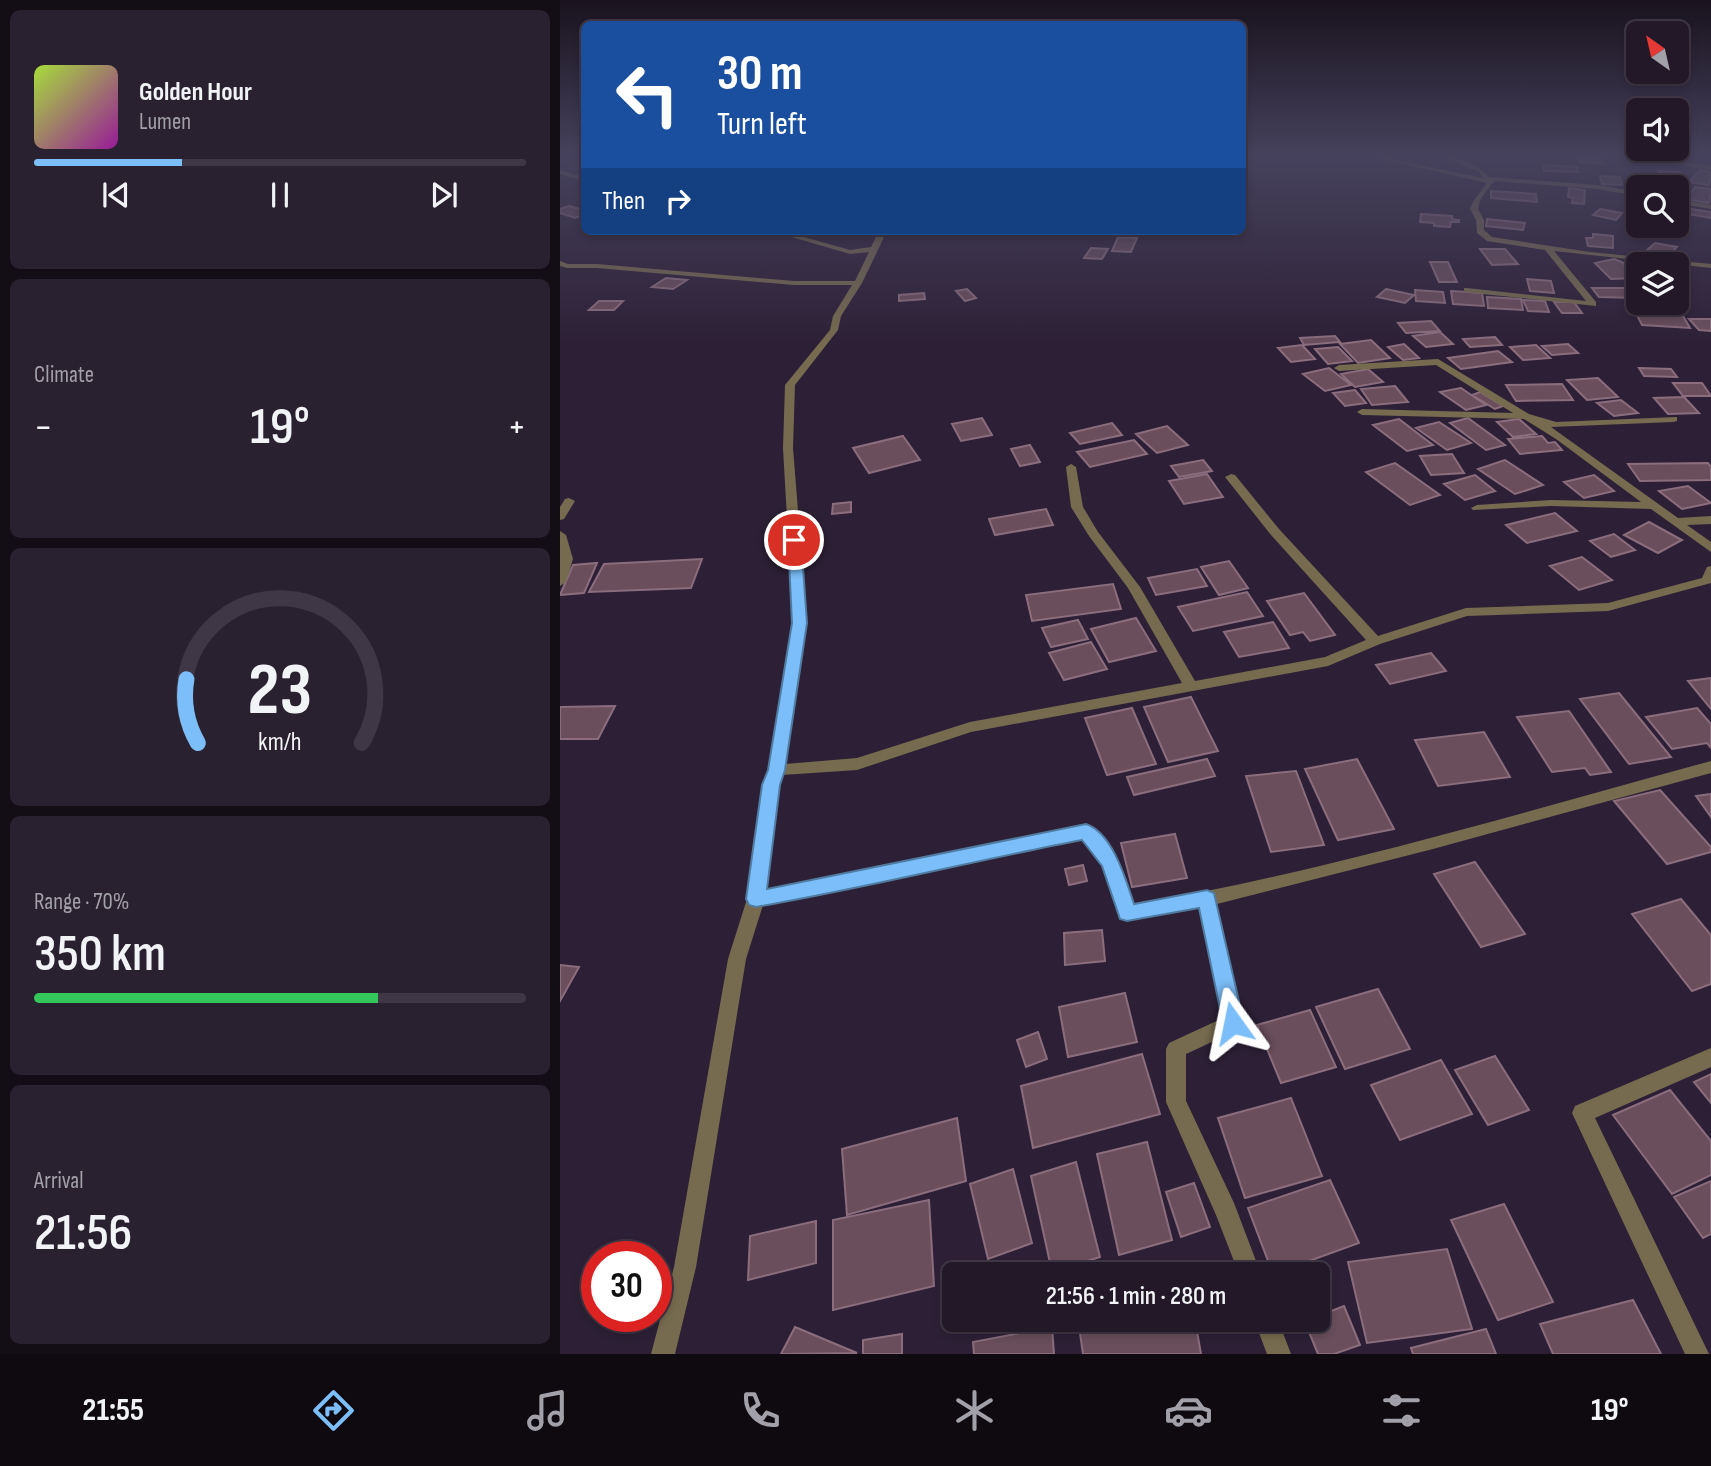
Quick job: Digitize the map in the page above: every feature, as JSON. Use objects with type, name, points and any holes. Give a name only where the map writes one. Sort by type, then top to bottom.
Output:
[{"type":"street","points":[[1480,219],[1480,231],[1490,239],[1711,266]]},
{"type":"street","points":[[789,235],[850,252],[874,249]]},
{"type":"street","points":[[663,1354],[685,1267],[737,959],[756,899],[771,785],[776,770],[800,623],[788,448],[790,385],[834,330],[837,316],[858,283],[881,235]]},
{"type":"street","points":[[1467,290],[1593,304],[1548,248]]},
{"type":"street","points":[[562,266],[597,266],[794,284],[858,283]]},
{"type":"street","points":[[1339,368],[1438,362],[1526,416],[1621,481],[1651,506],[1711,548]]},
{"type":"street","points":[[1362,412],[1526,416],[1555,425],[1673,419]]},
{"type":"street","points":[[1071,467],[1077,507],[1134,587],[1192,686]]},
{"type":"street","points":[[1231,477],[1276,532],[1375,641]]},
{"type":"street","points":[[560,517],[569,501]]},
{"type":"street","points":[[1477,508],[1551,503],[1651,506]]},
{"type":"street","points":[[1676,522],[1711,520]]},
{"type":"street","points":[[560,535],[567,559],[560,582]]},
{"type":"street","points":[[776,770],[857,764],[970,727],[1328,661],[1375,641],[1466,612],[1608,607],[1710,577]]},
{"type":"street","points":[[756,899],[829,886],[972,853],[1086,832],[1111,863],[1127,913],[1207,899],[1433,843],[1711,767]]},
{"type":"street","points":[[1207,899],[1233,1023],[1175,1049],[1176,1102],[1226,1211],[1245,1262]]},
{"type":"street","points":[[1697,1354],[1583,1113],[1711,1057]]},
{"type":"street","points":[[1271,1332],[1279,1354]]},
{"type":"building","points":[[1420,219],[1459,220],[1451,222],[1450,227],[1420,222]]},
{"type":"building","points":[[1487,219],[1525,223],[1523,230],[1486,226]]},
{"type":"building","points":[[1593,234],[1613,236],[1613,248],[1588,246],[1586,238],[1593,238]]},
{"type":"building","points":[[1118,237],[1137,238],[1131,252],[1112,251]]},
{"type":"building","points":[[1655,243],[1677,247],[1672,252],[1646,251]]},
{"type":"building","points":[[1091,248],[1108,249],[1102,259],[1084,258]]},
{"type":"building","points":[[1480,249],[1505,249],[1518,264],[1492,265]]},
{"type":"building","points":[[1614,259],[1622,262],[1626,266],[1626,278],[1611,279],[1595,263]]},
{"type":"building","points":[[1430,262],[1448,262],[1457,282],[1439,282]]},
{"type":"building","points":[[666,278],[687,280],[673,289],[652,287]]},
{"type":"building","points":[[1527,279],[1551,281],[1554,293],[1530,291]]},
{"type":"building","points":[[1592,288],[1626,288],[1626,298],[1599,297]]},
{"type":"building","points":[[967,289],[976,298],[965,301],[956,291]]},
{"type":"building","points":[[1386,289],[1414,295],[1405,303],[1377,297]]},
{"type":"building","points":[[1415,290],[1443,292],[1445,303],[1416,301]]},
{"type":"building","points":[[1451,291],[1482,293],[1484,306],[1453,304]]},
{"type":"building","points":[[924,293],[925,299],[899,301],[899,295]]},
{"type":"building","points":[[1487,297],[1521,299],[1523,310],[1488,308]]},
{"type":"building","points":[[1523,300],[1545,301],[1549,312],[1528,311]]},
{"type":"building","points":[[599,301],[623,301],[614,310],[589,310]]},
{"type":"building","points":[[1554,302],[1574,302],[1582,313],[1562,313]]},
{"type":"building","points":[[1637,315],[1667,315],[1683,316],[1690,328],[1642,325]]},
{"type":"building","points":[[1689,319],[1711,319],[1711,331],[1699,330]]},
{"type":"building","points":[[1431,321],[1440,331],[1406,333],[1398,323]]},
{"type":"building","points":[[1440,332],[1453,344],[1426,347],[1413,336]]},
{"type":"building","points":[[1335,336],[1340,342],[1304,345],[1300,338]]},
{"type":"building","points":[[1495,337],[1502,345],[1470,347],[1463,339]]},
{"type":"building","points":[[1371,340],[1390,358],[1358,363],[1340,344]]},
{"type":"building","points":[[1404,344],[1419,358],[1403,360],[1388,347]]},
{"type":"building","points":[[1568,344],[1578,353],[1552,355],[1542,346]]},
{"type":"building","points":[[1302,345],[1315,359],[1291,362],[1278,348]]},
{"type":"building","points":[[1536,345],[1550,358],[1523,360],[1510,347]]},
{"type":"building","points":[[1338,347],[1352,361],[1328,364],[1315,349]]},
{"type":"building","points":[[1498,351],[1512,362],[1461,369],[1448,358]]},
{"type":"building","points":[[1329,368],[1351,385],[1325,391],[1303,374]]},
{"type":"building","points":[[1639,368],[1671,369],[1677,377],[1644,376]]},
{"type":"building","points":[[1368,369],[1383,382],[1355,387],[1341,374]]},
{"type":"building","points":[[1598,378],[1618,397],[1587,400],[1567,380]]},
{"type":"building","points":[[1673,383],[1702,383],[1711,396],[1683,396]]},
{"type":"building","points":[[1562,384],[1573,400],[1516,401],[1506,385]]},
{"type":"building","points":[[1395,386],[1408,402],[1372,405],[1361,389]]},
{"type":"building","points":[[1461,388],[1486,405],[1466,410],[1440,392]]},
{"type":"building","points":[[1355,390],[1366,403],[1345,406],[1333,393]]},
{"type":"building","points":[[1480,392],[1503,406],[1495,409],[1472,395]]},
{"type":"building","points":[[1684,397],[1699,413],[1668,414],[1654,398]]},
{"type":"building","points":[[1621,400],[1638,413],[1614,416],[1597,403]]},
{"type":"building","points":[[982,418],[992,435],[961,441],[952,424]]},
{"type":"building","points":[[1468,418],[1505,445],[1486,450],[1450,423]]},
{"type":"building","points":[[1399,419],[1433,445],[1407,451],[1373,425]]},
{"type":"building","points":[[1519,419],[1536,434],[1513,437],[1497,422]]},
{"type":"building","points":[[1439,422],[1471,443],[1447,450],[1416,428]]},
{"type":"building","points":[[1112,423],[1122,435],[1080,444],[1070,433]]},
{"type":"building","points":[[1167,426],[1188,445],[1157,453],[1136,434]]},
{"type":"building","points":[[903,436],[920,460],[869,473],[853,448]]},
{"type":"building","points":[[1542,436],[1548,443],[1555,442],[1562,450],[1520,454],[1508,439]]},
{"type":"building","points":[[1134,440],[1147,454],[1090,467],[1077,452]]},
{"type":"building","points":[[1030,445],[1040,462],[1020,466],[1011,449]]},
{"type":"building","points":[[1452,454],[1464,473],[1431,475],[1420,456]]},
{"type":"building","points":[[1203,460],[1212,471],[1179,477],[1171,466]]},
{"type":"building","points":[[1505,460],[1543,485],[1515,494],[1478,469]]},
{"type":"building","points":[[1395,463],[1440,495],[1410,505],[1366,472]]},
{"type":"building","points":[[1708,463],[1711,467],[1711,480],[1640,481],[1628,464]]},
{"type":"building","points":[[1207,474],[1223,497],[1184,504],[1169,481]]},
{"type":"building","points":[[1475,475],[1495,491],[1465,500],[1444,484]]},
{"type":"building","points":[[1594,475],[1614,491],[1584,498],[1564,482]]},
{"type":"building","points":[[1688,486],[1711,503],[1682,509],[1659,491]]},
{"type":"building","points":[[851,502],[851,512],[832,514],[833,504]]},
{"type":"building","points":[[1046,509],[1053,525],[995,535],[989,519]]},
{"type":"building","points":[[1555,513],[1577,531],[1527,543],[1506,525]]},
{"type":"building","points":[[1649,522],[1682,540],[1658,553],[1624,535]]},
{"type":"building","points":[[1614,534],[1635,550],[1611,557],[1590,541]]},
{"type":"building","points":[[1582,557],[1612,580],[1579,590],[1550,566]]},
{"type":"building","points":[[702,559],[691,588],[589,592],[604,564]]},
{"type":"building","points":[[1229,561],[1248,588],[1219,595],[1201,567]]},
{"type":"building","points":[[597,563],[584,593],[560,595],[573,565]]},
{"type":"building","points":[[1197,569],[1207,586],[1156,595],[1148,578]]},
{"type":"building","points":[[1113,584],[1121,609],[1032,621],[1026,595]]},
{"type":"building","points":[[1247,592],[1263,616],[1193,631],[1178,607]]},
{"type":"building","points":[[1304,593],[1335,635],[1310,641],[1303,632],[1290,635],[1267,601]]},
{"type":"building","points":[[1136,618],[1156,651],[1109,662],[1091,629]]},
{"type":"building","points":[[1078,620],[1088,639],[1051,647],[1042,628]]},
{"type":"building","points":[[1273,622],[1289,648],[1239,657],[1224,632]]},
{"type":"building","points":[[1091,642],[1107,669],[1064,680],[1049,653]]},
{"type":"building","points":[[1431,653],[1446,671],[1390,684],[1376,665]]},
{"type":"building","points":[[1711,678],[1711,709],[1688,681]]},
{"type":"building","points":[[1619,693],[1671,757],[1629,764],[1580,699]]},
{"type":"building","points":[[1191,697],[1218,751],[1168,762],[1144,707]]},
{"type":"building","points":[[615,706],[598,739],[560,739],[560,707]]},
{"type":"building","points":[[1132,708],[1156,764],[1107,775],[1085,718]]},
{"type":"building","points":[[1697,708],[1711,724],[1711,748],[1707,743],[1672,749],[1646,717]]},
{"type":"building","points":[[1569,711],[1611,772],[1590,775],[1585,768],[1552,772],[1517,717]]},
{"type":"building","points":[[1484,732],[1510,777],[1438,786],[1415,740]]},
{"type":"building","points":[[1207,759],[1215,776],[1134,795],[1127,777]]},
{"type":"building","points":[[1357,759],[1394,829],[1338,840],[1305,769]]},
{"type":"building","points":[[1296,771],[1324,845],[1271,852],[1246,776]]},
{"type":"building","points":[[1660,790],[1711,847],[1711,852],[1667,864],[1614,801]]},
{"type":"building","points":[[1711,794],[1711,817],[1696,796]]},
{"type":"building","points":[[1175,834],[1187,878],[1132,887],[1121,843]]},
{"type":"building","points":[[1475,862],[1525,934],[1481,947],[1434,874]]},
{"type":"building","points":[[1083,865],[1087,881],[1069,885],[1065,869]]},
{"type":"building","points":[[1681,899],[1711,935],[1711,984],[1692,991],[1632,914]]},
{"type":"building","points":[[1102,930],[1105,961],[1065,965],[1064,933]]},
{"type":"building","points":[[560,965],[579,967],[560,1001]]},
{"type":"building","points":[[1378,989],[1410,1049],[1345,1069],[1316,1007]]},
{"type":"building","points":[[1125,993],[1137,1042],[1068,1057],[1059,1007]]},
{"type":"building","points":[[1310,1010],[1336,1067],[1281,1083],[1257,1025]]},
{"type":"building","points":[[1038,1032],[1047,1059],[1026,1067],[1017,1040]]},
{"type":"building","points":[[1142,1054],[1160,1114],[1033,1148],[1021,1086]]},
{"type":"building","points":[[1495,1056],[1529,1110],[1488,1125],[1455,1070]]},
{"type":"building","points":[[1441,1060],[1472,1114],[1400,1140],[1371,1085]]},
{"type":"building","points":[[1711,1074],[1711,1103],[1694,1082]]},
{"type":"building","points":[[1670,1090],[1711,1141],[1711,1175],[1672,1194],[1613,1115]]},
{"type":"building","points":[[1291,1098],[1322,1176],[1245,1198],[1218,1118]]},
{"type":"building","points":[[957,1118],[966,1181],[847,1215],[842,1149]]},
{"type":"building","points":[[1147,1142],[1172,1240],[1119,1255],[1097,1154]]},
{"type":"building","points":[[1076,1162],[1100,1257],[1084,1262],[1050,1262],[1031,1176]]},
{"type":"building","points":[[1013,1169],[1032,1243],[988,1259],[970,1184]]},
{"type":"building","points":[[1330,1180],[1359,1243],[1306,1262],[1268,1262],[1248,1208]]},
{"type":"building","points":[[1711,1181],[1711,1234],[1703,1238],[1674,1197]]},
{"type":"building","points":[[1194,1183],[1210,1227],[1181,1237],[1166,1192]]},
{"type":"building","points":[[929,1200],[934,1286],[833,1310],[833,1220]]},
{"type":"building","points":[[1504,1204],[1553,1302],[1498,1320],[1451,1220]]},
{"type":"building","points":[[816,1221],[816,1263],[748,1280],[750,1236]]},
{"type":"building","points":[[1447,1249],[1472,1329],[1367,1343],[1348,1262]]},
{"type":"building","points":[[1633,1300],[1661,1354],[1553,1354],[1540,1324]]},
{"type":"building","points":[[1344,1306],[1360,1345],[1334,1354],[1318,1354],[1309,1332],[1330,1332],[1330,1311]]},
{"type":"building","points":[[795,1327],[857,1353],[781,1354]]},
{"type":"building","points":[[1486,1329],[1496,1354],[1413,1354],[1411,1348]]},
{"type":"building","points":[[1026,1332],[1052,1332],[1054,1354],[974,1354],[973,1342]]},
{"type":"building","points":[[1080,1332],[1197,1332],[1201,1354],[1083,1354]]},
{"type":"building","points":[[902,1334],[902,1354],[863,1354],[863,1340]]},
{"type":"route","points":[[794,540],[800,623],[776,770],[771,785],[756,899],[829,886],[972,853],[1086,832],[1111,863],[1127,913],[1207,899],[1233,1023]]}]
